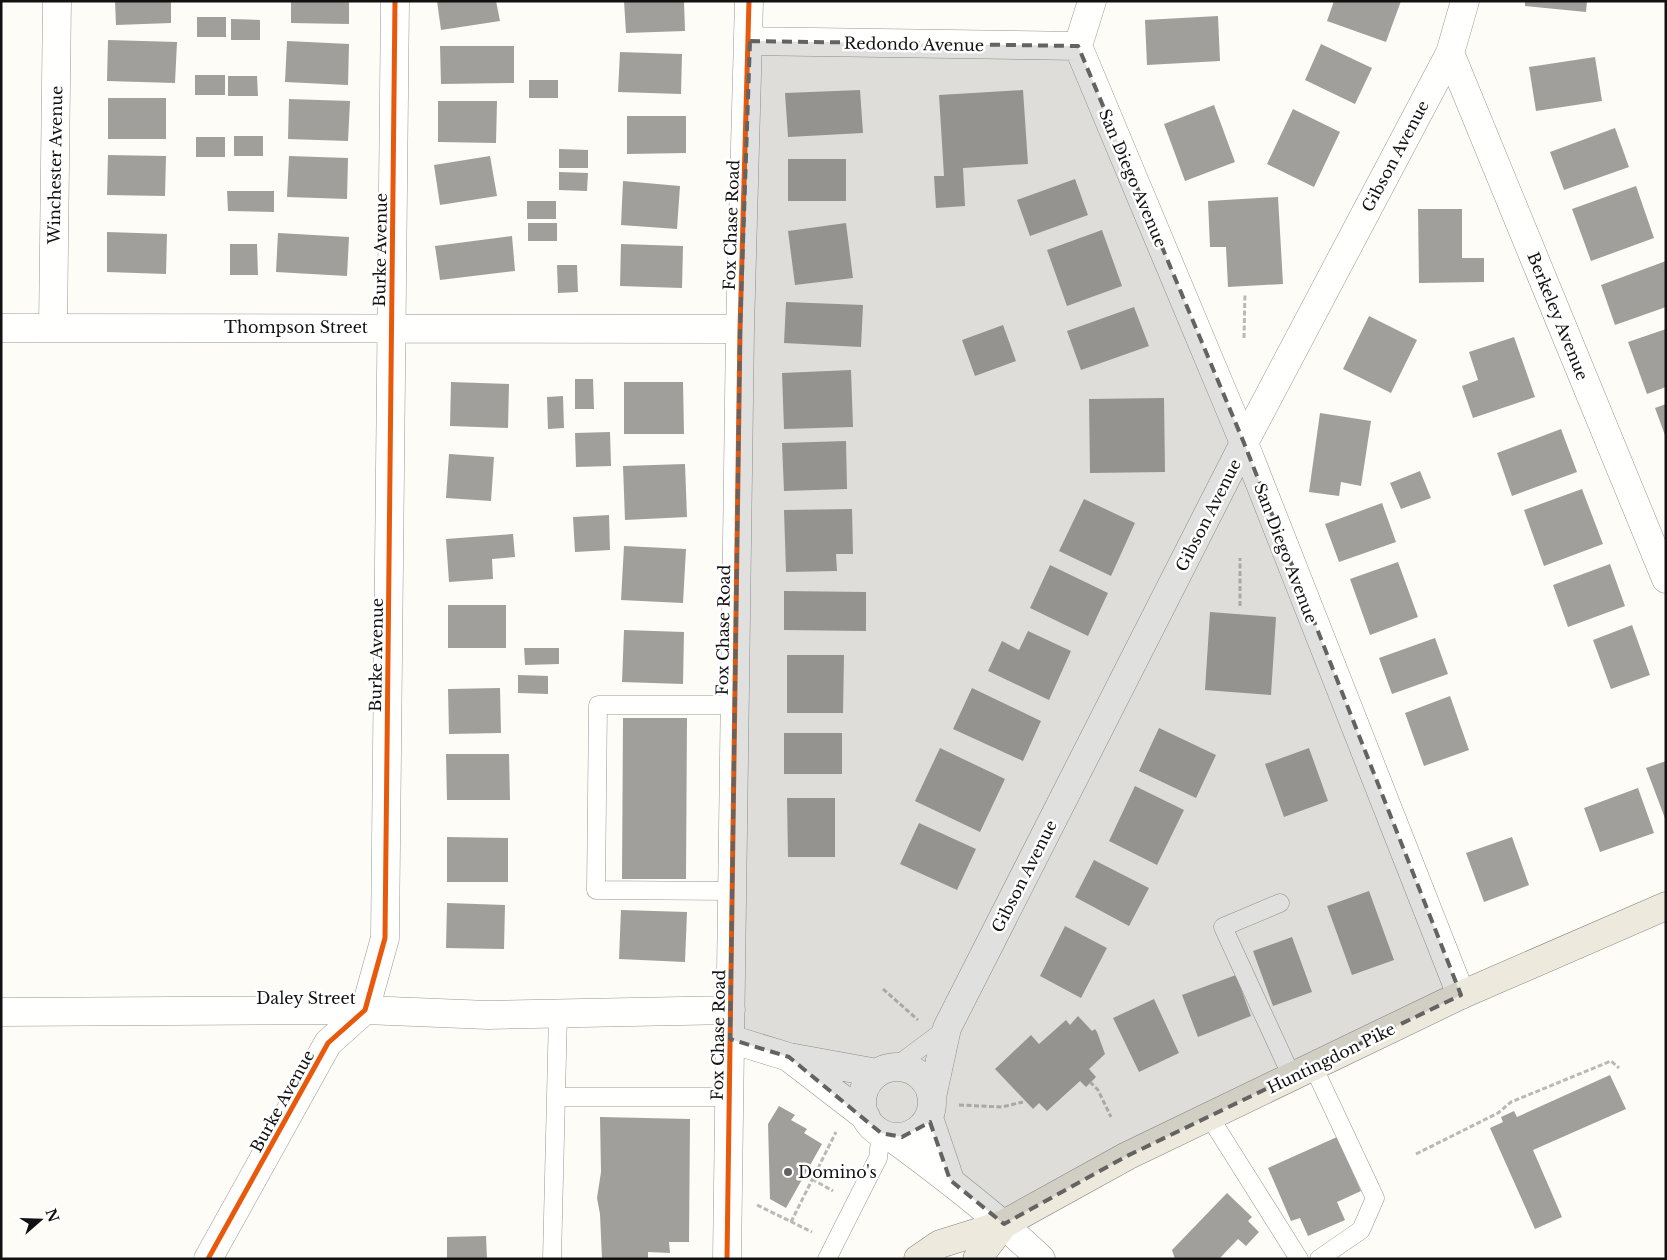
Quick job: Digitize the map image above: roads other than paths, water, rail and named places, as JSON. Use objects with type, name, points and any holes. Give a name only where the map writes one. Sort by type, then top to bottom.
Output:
[{"type":"main road","name":"Huntingdon Pike","points":[[918,1259],[940,1244],[1004,1224],[1126,1156],[1461,995],[1666,906]]},
{"type":"main road","name":"Huntingdon Pike","points":[[977,1259],[1004,1224]]},
{"type":"street","name":"Winchester Avenue","points":[[53,328],[57,1]]},
{"type":"street","name":"Burke Avenue","points":[[208,1259],[328,1043],[365,1010],[385,938],[395,1]]},
{"type":"street","name":"Fox Chase Road","points":[[728,1259],[740,329],[750,42],[749,1]]},
{"type":"street","points":[[1078,46],[1092,1]]},
{"type":"street","name":"Gibson Avenue","points":[[931,1108],[947,1028],[1244,443],[1450,53],[1465,1]]},
{"type":"street","name":"Redondo Avenue","points":[[750,42],[1078,46]]},
{"type":"street","name":"San Diego Avenue","points":[[1078,46],[1244,443],[1461,995]]},
{"type":"street","name":"Berkeley Avenue","points":[[1450,53],[1666,579]]},
{"type":"street","name":"Thompson Street","points":[[1,328],[392,327],[740,329]]},
{"type":"street","name":"Daley Street","points":[[1,1012],[365,1010],[488,1015],[731,1010]]},
{"type":"street","name":"Fox Chase Road","points":[[730,1039],[789,1057]]},
{"type":"street","points":[[789,1057],[886,1070],[912,1070],[922,1076],[929,1086],[931,1108],[950,1180]]},
{"type":"street","points":[[789,1057],[879,1129],[950,1180],[1004,1224],[1041,1259]]},
{"type":"street","points":[[886,1070],[868,1082],[862,1105],[879,1129],[902,1137],[913,1134],[922,1127],[931,1108]]},
{"type":"lane","points":[[732,891],[596,890],[597,754],[598,706],[734,705]]},
{"type":"lane","points":[[1280,903],[1223,927],[1302,1072],[1375,1198],[1361,1230],[1319,1259]]},
{"type":"lane","points":[[552,1259],[558,1014]]},
{"type":"lane","points":[[886,1070],[947,1028]]},
{"type":"lane","points":[[556,1097],[730,1096]]},
{"type":"lane","points":[[1209,1116],[1299,1259]]},
{"type":"lane","points":[[827,1259],[878,1158],[879,1129]]},
{"type":"place","name":"Domino's","points":[[788,1172]]}]
